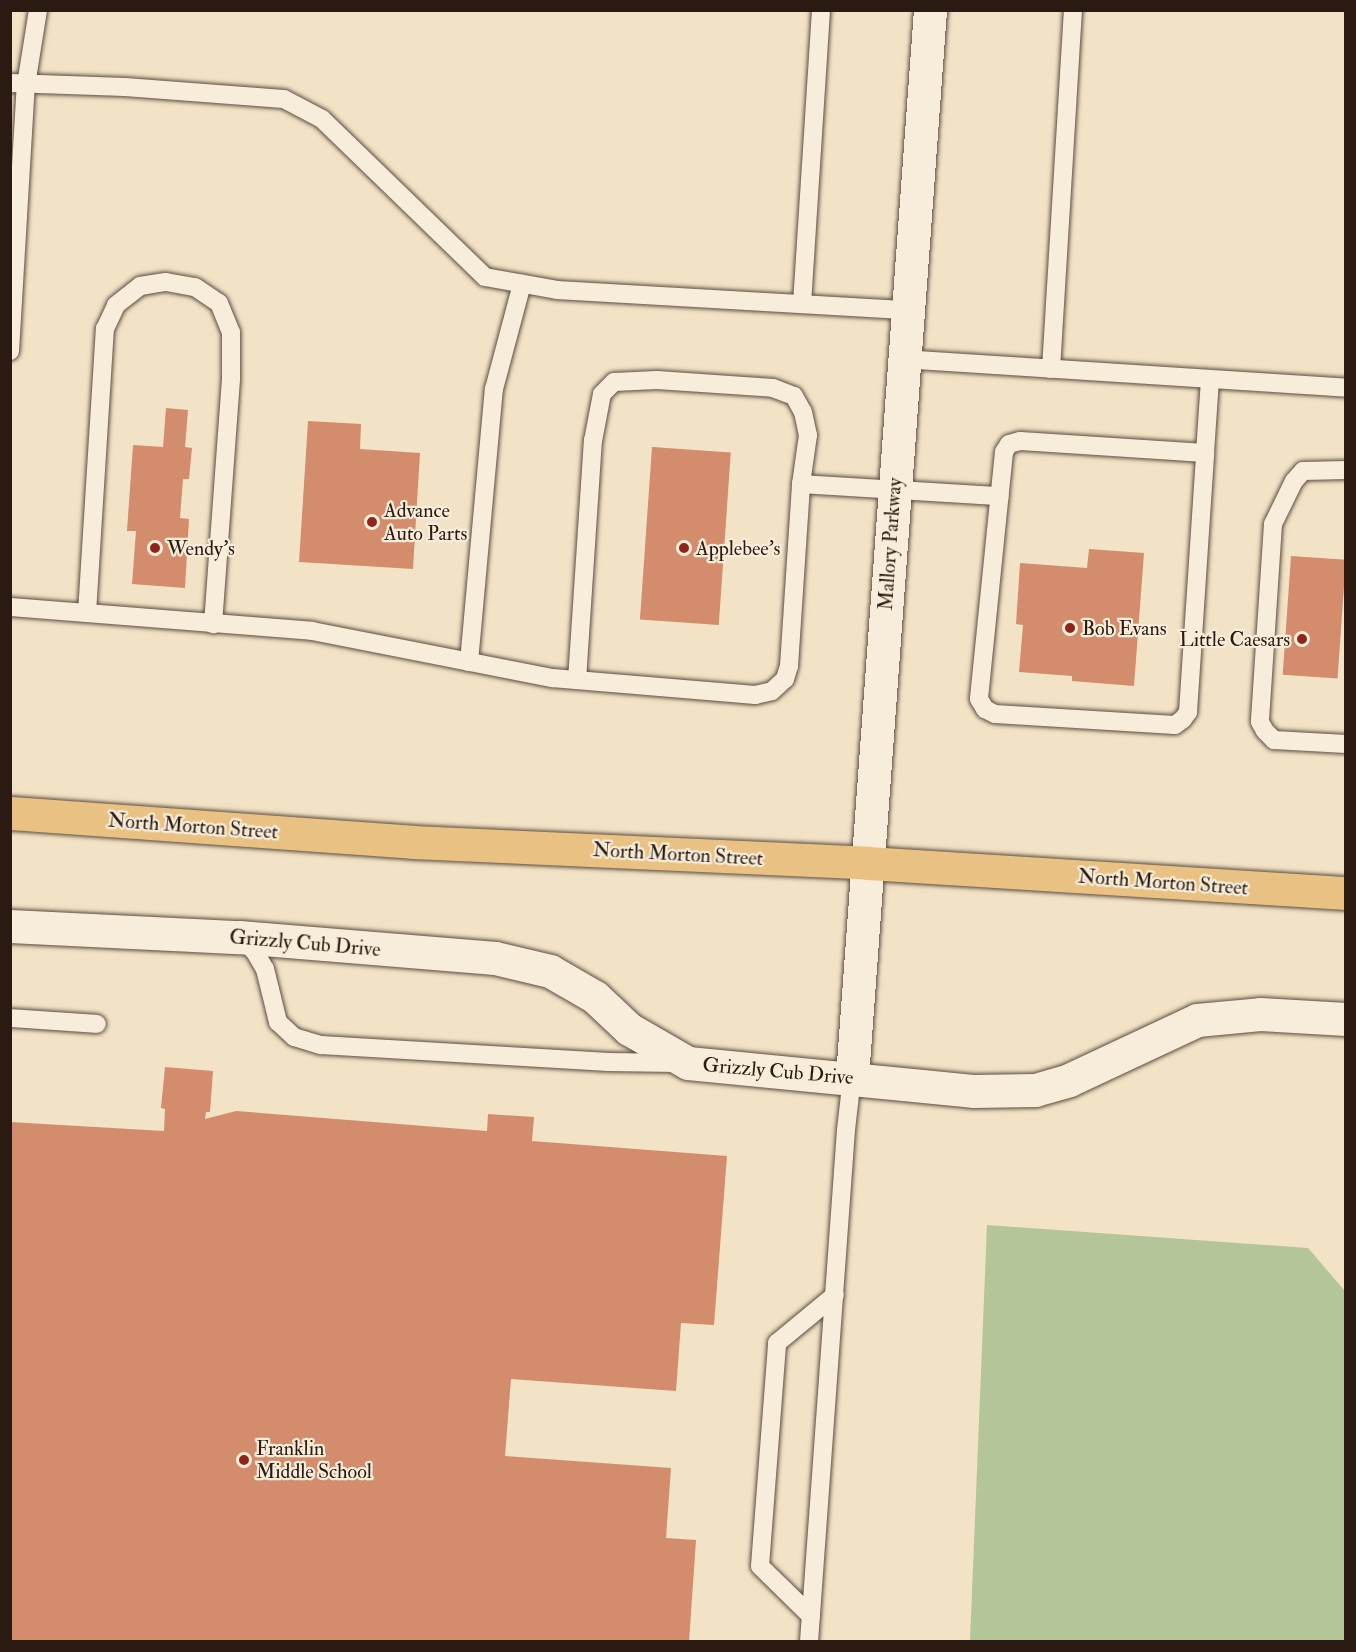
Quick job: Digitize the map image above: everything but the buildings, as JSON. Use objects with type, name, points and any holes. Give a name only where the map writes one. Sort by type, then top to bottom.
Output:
[{"type":"main road","name":"North Morton Street","points":[[10,813],[413,842],[868,863],[1346,893]]},
{"type":"street","name":"Mallory Parkway","points":[[852,1077],[893,490],[930,10]]},
{"type":"street","name":"Grizzly Cub Drive","points":[[10,926],[240,937],[495,958],[550,971],[595,997],[629,1029],[688,1063],[852,1077],[973,1091],[1035,1090],[1069,1080],[1197,1020],[1260,1014],[1346,1019]]},
{"type":"lane","points":[[10,351],[18,84],[38,10]]},
{"type":"lane","points":[[802,304],[821,10]]},
{"type":"lane","points":[[1051,369],[1072,10]]},
{"type":"lane","points":[[18,84],[129,88],[284,99],[322,119],[485,277],[557,290],[907,310]]},
{"type":"lane","points":[[87,613],[105,329],[116,305],[140,286],[166,282],[195,286],[219,303],[231,332],[231,379],[213,624]]},
{"type":"lane","points":[[469,662],[494,389],[522,284]]},
{"type":"lane","points":[[903,359],[1346,388]]},
{"type":"lane","points":[[1205,453],[1020,441],[1010,444],[1004,452],[979,699],[985,709],[995,714],[1175,725],[1183,720],[1188,711],[1210,379]]},
{"type":"lane","points":[[10,607],[312,631],[514,672],[577,680],[755,695],[772,691],[785,679],[789,666],[801,484],[807,435],[803,412],[794,396],[773,388],[657,380],[614,382],[602,394],[593,441],[577,680]]},
{"type":"lane","points":[[1346,470],[1304,471],[1294,481],[1273,524],[1260,722],[1274,740],[1346,744]]},
{"type":"lane","points":[[801,484],[1000,496]]},
{"type":"lane","points":[[240,937],[255,952],[265,969],[278,1022],[294,1037],[321,1045],[608,1062],[688,1063]]},
{"type":"lane","points":[[10,1018],[97,1024]]},
{"type":"lane","points":[[809,1641],[846,1130],[852,1077]]},
{"type":"lane","points":[[811,1616],[760,1566],[777,1343],[834,1295]]},
{"type":"green space","points":[[987,1225],[1308,1248],[1345,1291],[1345,1641],[970,1641]]},
{"type":"place","name":"Advance Auto Parts","points":[[372,522]]},
{"type":"place","name":"Wendy's","points":[[155,548]]},
{"type":"place","name":"Applebee's","points":[[684,548]]},
{"type":"place","name":"Bob Evans","points":[[1070,628]]},
{"type":"place","name":"Little Caesars","points":[[1302,639]]},
{"type":"place","name":"Franklin Middle School","points":[[244,1460]]}]
